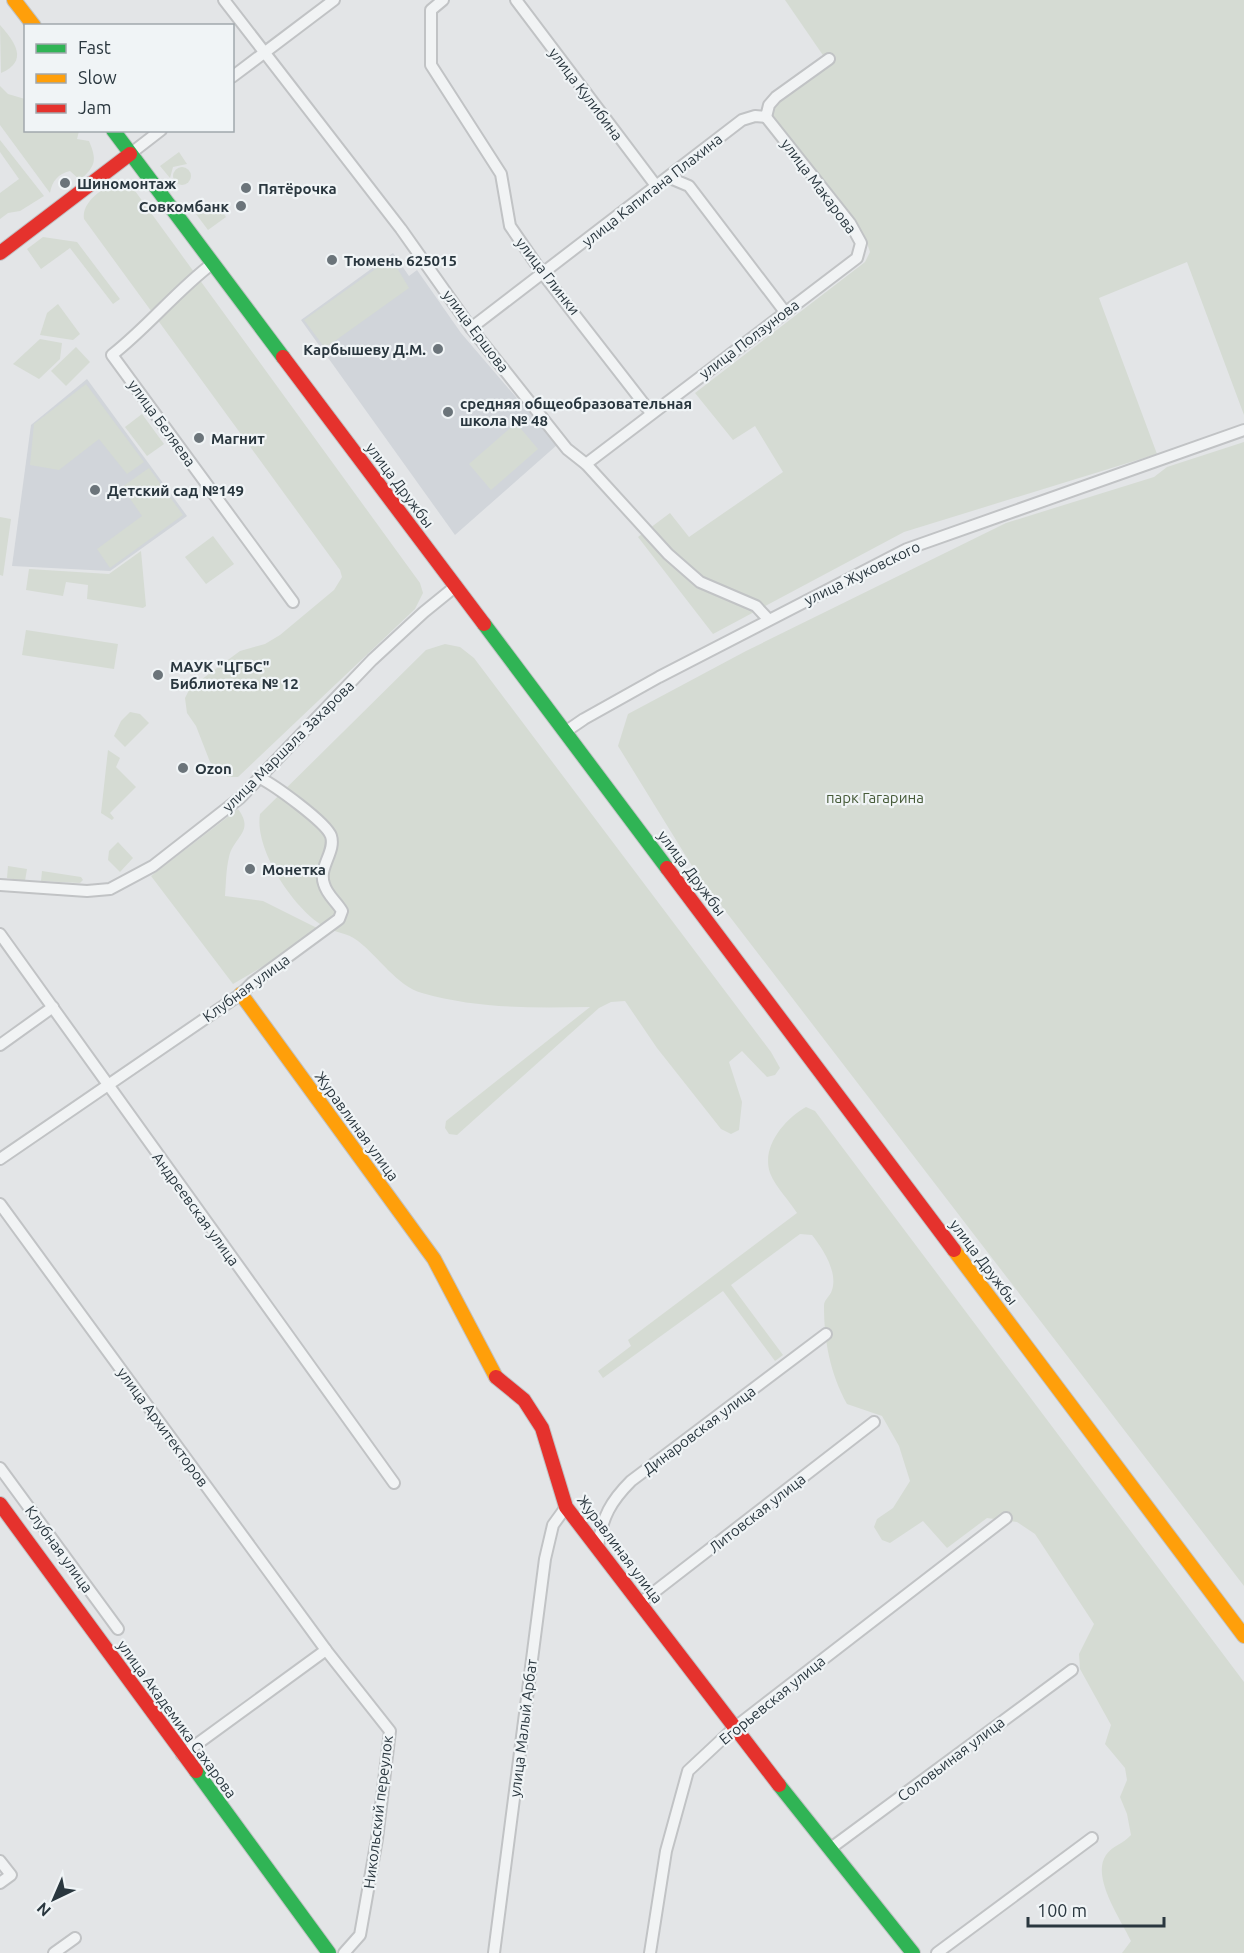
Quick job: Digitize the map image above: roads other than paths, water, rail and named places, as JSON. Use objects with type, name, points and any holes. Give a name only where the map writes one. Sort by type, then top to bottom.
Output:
[{"type":"main road","points":[[14,0],[32,24]]},
{"type":"main road","name":"улица Дружбы","points":[[114,132],[1244,1636]]},
{"type":"main road","points":[[0,253],[130,154]]},
{"type":"main road","name":"Журавлиная улица","points":[[241,994],[434,1259],[496,1378],[524,1400],[542,1428],[566,1508],[598,1546],[734,1728],[913,1953]]},
{"type":"main road","name":"улица Академика Сахарова","points":[[0,1504],[329,1953]]},
{"type":"street","name":"улица Ершова","points":[[224,0],[263,54],[401,229],[471,328],[567,449],[585,464],[659,545],[700,582],[756,606],[768,619]]},
{"type":"street","points":[[234,76],[334,0]]},
{"type":"street","name":"улица Глинки","points":[[443,0],[431,10],[431,65],[501,174],[510,226],[543,274],[651,412]]},
{"type":"street","name":"улица Кулибина","points":[[516,0],[657,187]]},
{"type":"street","points":[[766,117],[769,105],[776,97],[829,59]]},
{"type":"street","name":"улица Капитана Плахина","points":[[471,328],[670,178],[742,120],[755,116],[766,117]]},
{"type":"street","name":"улица Макарова","points":[[766,117],[849,223],[861,243],[857,258]]},
{"type":"street","points":[[130,154],[159,132]]},
{"type":"street","points":[[670,178],[689,186],[785,312]]},
{"type":"street","name":"улица Ползунова","points":[[585,464],[857,258]]},
{"type":"street","name":"улица Беляева","points":[[213,263],[177,293],[143,331],[112,354],[293,602]]},
{"type":"street","name":"улица Жуковского","points":[[565,732],[593,714],[768,619],[907,549],[1244,430]]},
{"type":"street","name":"улица Маршала Захарова","points":[[0,885],[87,891],[110,889],[129,881],[204,826],[260,778],[372,660],[456,586]]},
{"type":"street","name":"Клубная улица","points":[[0,1159],[241,994],[252,983],[332,925],[342,911],[328,894],[323,883],[323,871],[332,848],[331,836],[323,823],[271,783],[260,778]]},
{"type":"street","name":"Андреевская улица","points":[[0,934],[394,1483]]},
{"type":"street","points":[[0,1045],[52,1007]]},
{"type":"street","name":"улица Архитекторов","points":[[0,1204],[326,1650]]},
{"type":"street","name":"Динаровская улица","points":[[598,1546],[606,1511],[614,1498],[632,1481],[826,1334]]},
{"type":"street","name":"Литовская улица","points":[[640,1603],[874,1422]]},
{"type":"street","name":"Клубная улица","points":[[0,1468],[118,1629]]},
{"type":"street","name":"улица Малый Арбат","points":[[494,1953],[548,1538],[553,1525],[566,1508]]},
{"type":"street","name":"Егорьевская улица","points":[[650,1953],[666,1851],[684,1780],[692,1767],[734,1728],[1006,1518]]},
{"type":"street","points":[[182,1755],[326,1650]]},
{"type":"street","name":"Никольский переулок","points":[[326,1650],[390,1731],[377,1839],[360,1935],[344,1953]]},
{"type":"street","name":"Соловьиная улица","points":[[831,1848],[1072,1670]]},
{"type":"street","points":[[937,1953],[1092,1838]]},
{"type":"street","points":[[0,1861],[10,1875],[0,1882]]},
{"type":"street","points":[[54,1953],[75,1938]]},
{"type":"place","name":"Шиномонтаж","points":[[65,183]]},
{"type":"place","name":"Пятёрочка","points":[[246,188]]},
{"type":"place","name":"Совкомбанк","points":[[241,206]]},
{"type":"place","name":"Тюмень 625015","points":[[332,260]]},
{"type":"place","name":"Карбышеву Д.М.","points":[[438,349]]},
{"type":"place","name":"средняя общеобразовательная школа № 48","points":[[448,412]]},
{"type":"place","name":"Магнит","points":[[199,438]]},
{"type":"place","name":"Детский сад №149","points":[[95,490]]},
{"type":"place","name":"МАУК \"ЦГБС\" Библиотека № 12","points":[[158,675]]},
{"type":"place","name":"Ozon","points":[[183,768]]},
{"type":"place","name":"Монетка","points":[[250,869]]},
{"type":"park label","name":"парк Гагарина","points":[[875,797]]}]
